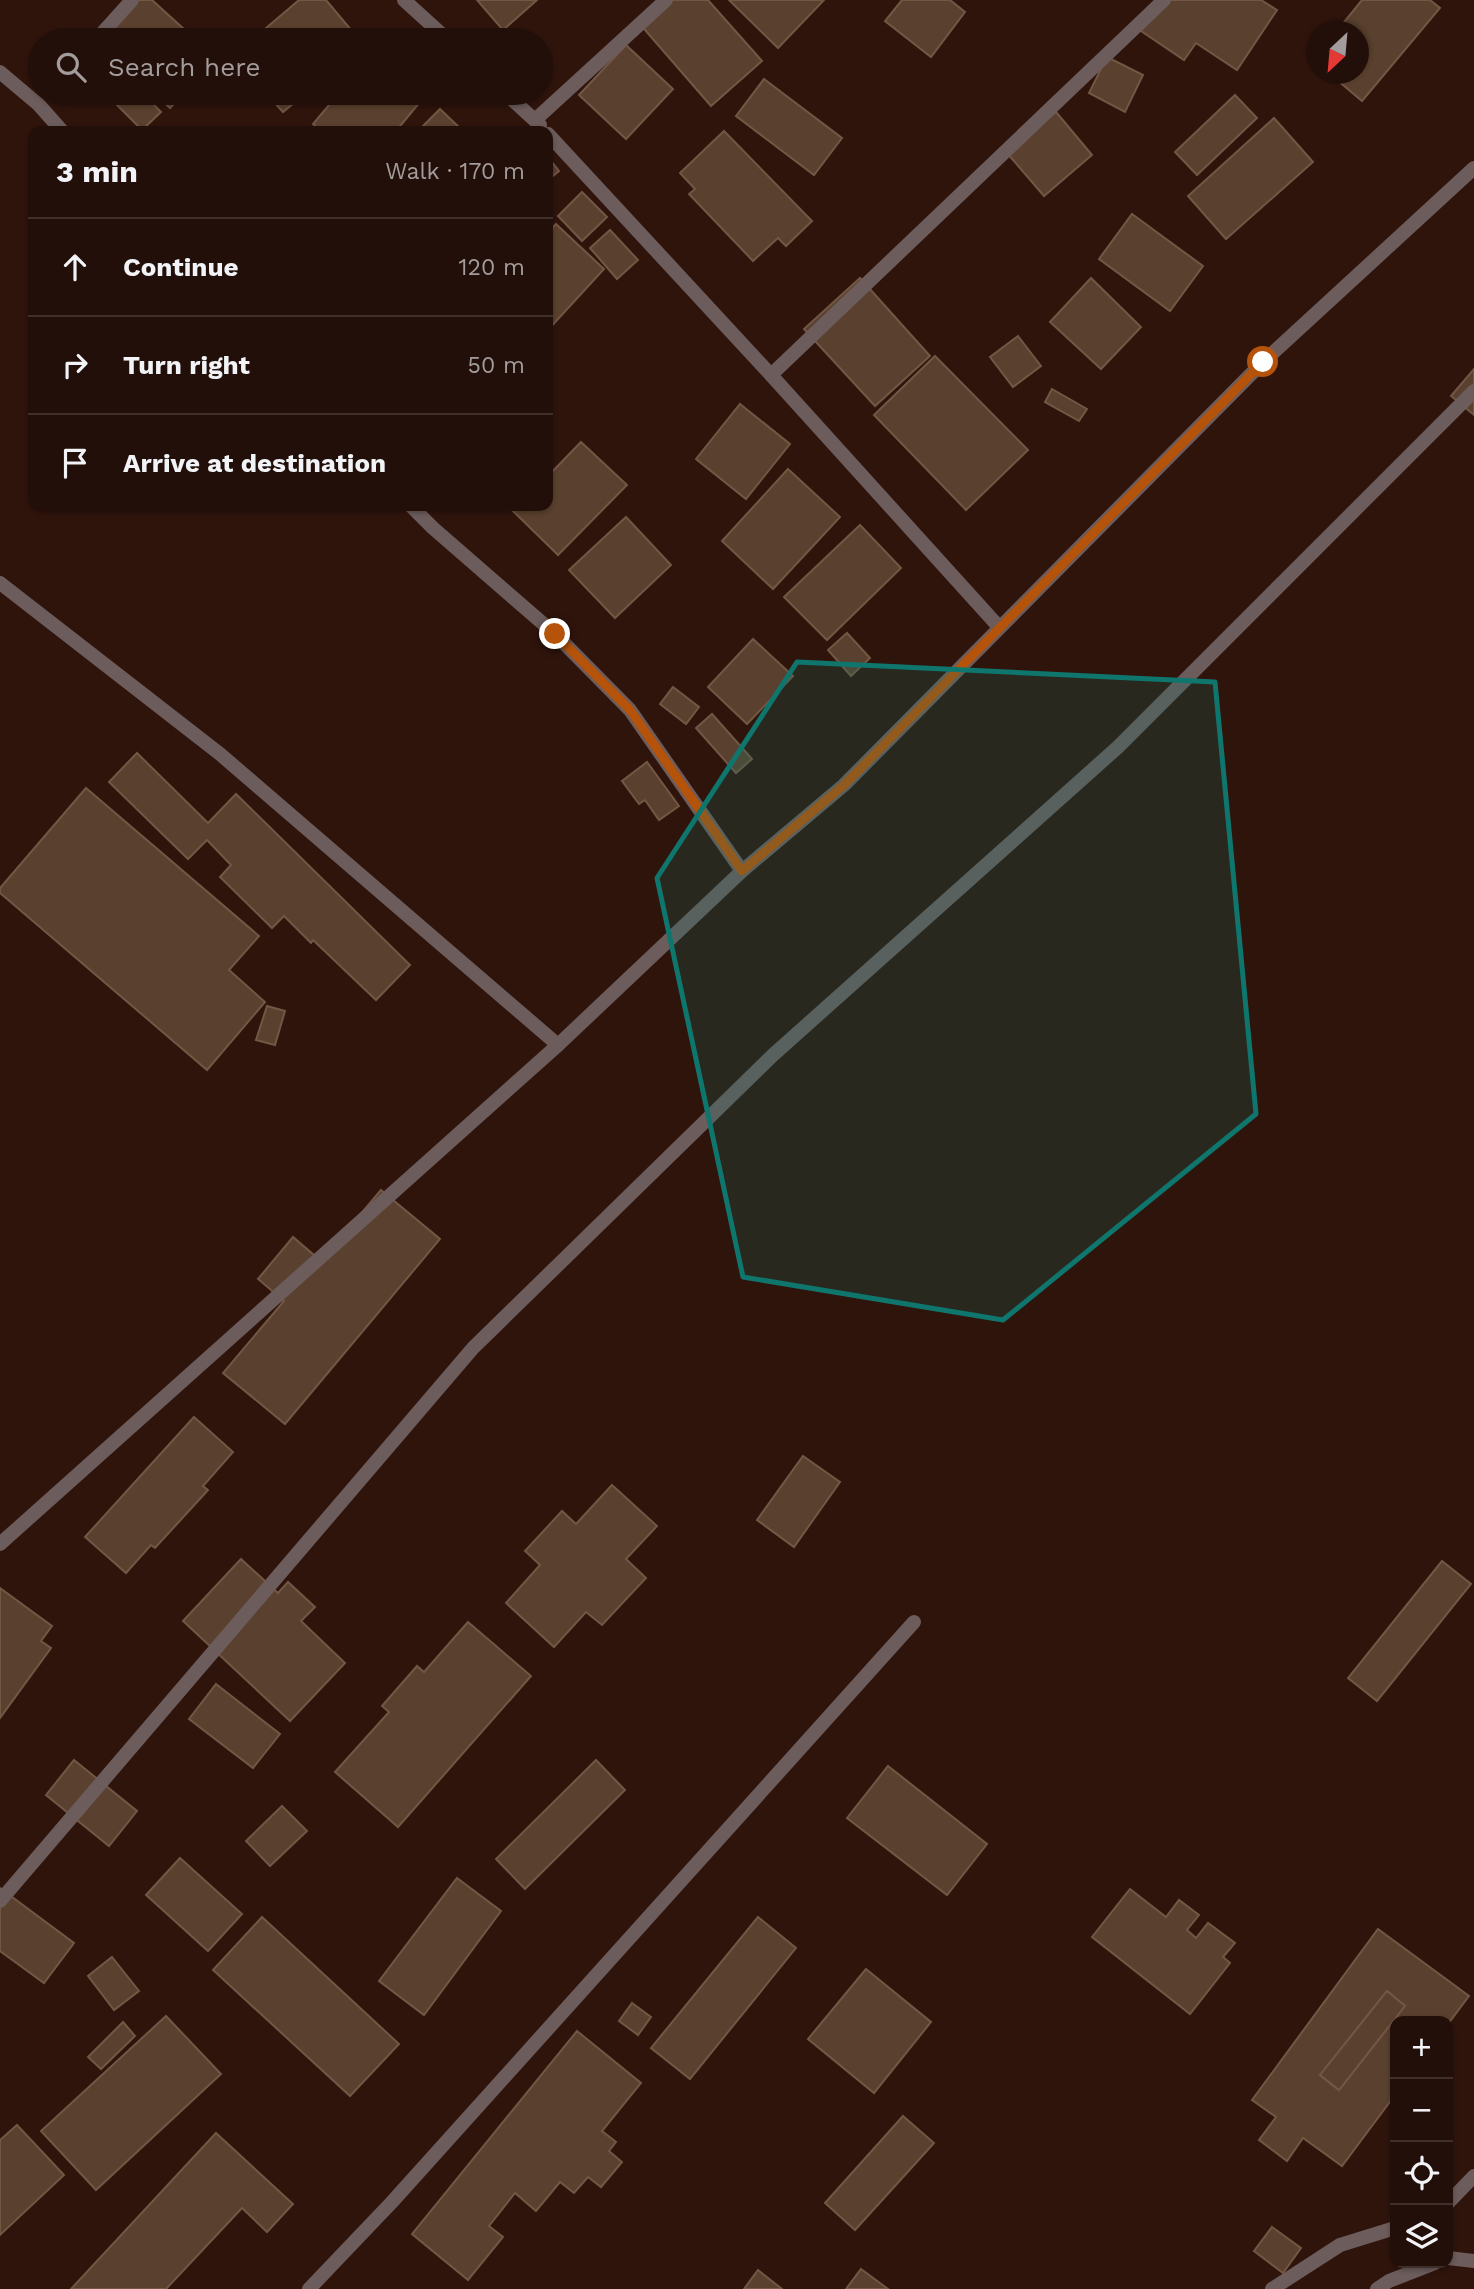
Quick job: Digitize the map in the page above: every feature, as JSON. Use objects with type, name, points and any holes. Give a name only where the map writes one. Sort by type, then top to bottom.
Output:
[{"type":"street","points":[[107,28],[132,0]]},
{"type":"street","points":[[404,0],[435,28]]},
{"type":"street","points":[[553,104],[666,0]]},
{"type":"street","points":[[771,375],[1164,0]]},
{"type":"street","points":[[0,72],[28,96]]},
{"type":"street","points":[[39,105],[58,126]]},
{"type":"street","points":[[518,105],[541,126]]},
{"type":"street","points":[[535,120],[551,105]]},
{"type":"street","points":[[553,139],[999,627]]},
{"type":"street","points":[[0,1544],[558,1045],[742,871],[844,785],[1263,362],[1474,168]]},
{"type":"street","points":[[0,1901],[473,1348],[773,1055],[1118,747],[1474,391]]},
{"type":"street","points":[[416,511],[555,634],[630,710],[742,871]]},
{"type":"street","points":[[0,583],[220,754],[558,1045]]},
{"type":"street","points":[[309,2289],[392,2202],[914,1622]]},
{"type":"street","points":[[1453,2198],[1474,2176]]},
{"type":"street","points":[[1272,2289],[1340,2245],[1390,2230]]},
{"type":"street","points":[[1453,2256],[1474,2261]]},
{"type":"street","points":[[1377,2289],[1389,2281],[1422,2268]]},
{"type":"highlighted area","points":[[797,662],[1215,682],[1256,1114],[1003,1320],[743,1277],[657,878]]},
{"type":"building","points":[[136,0],[152,0],[183,28],[109,28]]},
{"type":"building","points":[[299,0],[326,0],[350,28],[266,28]]},
{"type":"building","points":[[477,0],[537,0],[505,28],[501,28]]},
{"type":"building","points":[[665,0],[708,0],[762,61],[711,106],[639,23]]},
{"type":"building","points":[[729,0],[824,0],[778,48]]},
{"type":"building","points":[[902,0],[950,0],[965,12],[931,57],[885,21]]},
{"type":"building","points":[[1161,0],[1261,0],[1277,10],[1237,70],[1196,43],[1184,60],[1141,31]]},
{"type":"building","points":[[1362,0],[1430,0],[1440,8],[1362,101],[1342,84],[1369,84],[1369,21],[1345,21]]},
{"type":"building","points":[[626,45],[673,89],[626,139],[579,95]]},
{"type":"building","points":[[1107,57],[1143,75],[1125,112],[1089,93]]},
{"type":"building","points":[[764,79],[842,138],[814,175],[736,116]]},
{"type":"building","points":[[1235,95],[1257,118],[1197,175],[1175,152]]},
{"type":"building","points":[[117,105],[154,105],[161,112],[146,126],[138,126]]},
{"type":"building","points":[[277,105],[291,105],[283,112]]},
{"type":"building","points":[[329,105],[418,105],[400,126],[313,124]]},
{"type":"building","points":[[440,109],[458,126],[423,126]]},
{"type":"building","points":[[1056,112],[1092,155],[1044,196],[1007,153]]},
{"type":"building","points":[[1274,118],[1313,162],[1226,239],[1188,196]]},
{"type":"building","points":[[724,131],[812,221],[786,246],[778,238],[753,261],[689,194],[695,189],[680,173]]},
{"type":"building","points":[[553,163],[559,171],[553,176]]},
{"type":"building","points":[[582,192],[607,217],[582,241],[558,216]]},
{"type":"building","points":[[1132,214],[1203,266],[1170,311],[1099,259]]},
{"type":"building","points":[[556,224],[604,269],[553,325],[553,227]]},
{"type":"building","points":[[610,230],[638,260],[617,279],[590,248]]},
{"type":"building","points":[[860,278],[930,356],[875,406],[804,329]]},
{"type":"building","points":[[1091,278],[1141,327],[1101,369],[1050,322]]},
{"type":"building","points":[[1018,336],[1041,366],[1013,387],[990,357]]},
{"type":"building","points":[[935,356],[1028,450],[966,510],[874,415]]},
{"type":"building","points":[[1474,369],[1474,415],[1451,396]]},
{"type":"building","points":[[1052,389],[1087,409],[1079,421],[1045,402]]},
{"type":"building","points":[[740,404],[790,444],[746,499],[696,459]]},
{"type":"building","points":[[581,442],[627,485],[558,555],[513,511],[553,511],[553,471]]},
{"type":"building","points":[[788,469],[840,517],[773,589],[722,541]]},
{"type":"building","points":[[626,517],[671,565],[615,618],[569,570]]},
{"type":"building","points":[[860,525],[901,568],[827,640],[784,597]]},
{"type":"building","points":[[847,633],[870,658],[851,676],[828,650]]},
{"type":"building","points":[[753,639],[793,676],[747,724],[708,687]]},
{"type":"building","points":[[673,687],[699,707],[686,724],[660,704]]},
{"type":"building","points":[[712,714],[752,759],[736,773],[696,728]]},
{"type":"building","points":[[137,753],[208,823],[236,794],[410,965],[376,1000],[284,916],[272,928],[220,877],[231,865],[207,840],[188,859],[109,782]]},
{"type":"building","points":[[647,762],[679,806],[659,820],[645,800],[639,804],[622,781]]},
{"type":"building","points":[[86,788],[259,936],[229,970],[265,1002],[207,1070],[0,893],[0,888]]},
{"type":"building","points":[[267,1006],[285,1011],[275,1045],[256,1040]]},
{"type":"building","points":[[381,1190],[440,1239],[285,1424],[223,1373],[284,1301],[258,1279],[293,1237],[321,1261]]},
{"type":"building","points":[[194,1417],[233,1452],[203,1486],[208,1490],[155,1548],[151,1545],[126,1573],[85,1537]]},
{"type":"building","points":[[803,1456],[840,1482],[794,1547],[757,1520]]},
{"type":"building","points":[[612,1485],[657,1526],[626,1559],[646,1578],[602,1625],[586,1612],[554,1647],[506,1603],[540,1565],[525,1551],[562,1511],[576,1524]]},
{"type":"building","points":[[241,1559],[278,1593],[288,1582],[315,1607],[301,1621],[345,1663],[290,1721],[183,1621]]},
{"type":"building","points":[[1442,1561],[1471,1584],[1377,1701],[1348,1678]]},
{"type":"building","points":[[0,1588],[52,1626],[41,1641],[51,1648],[0,1718]]},
{"type":"building","points":[[468,1622],[531,1676],[398,1827],[335,1772],[389,1712],[382,1706],[417,1666],[424,1672]]},
{"type":"building","points":[[216,1684],[280,1734],[253,1768],[189,1719]]},
{"type":"building","points":[[74,1760],[137,1811],[109,1846],[46,1795]]},
{"type":"building","points":[[596,1760],[625,1790],[525,1889],[496,1859]]},
{"type":"building","points":[[888,1766],[987,1844],[947,1895],[847,1818]]},
{"type":"building","points":[[282,1806],[307,1831],[270,1866],[246,1841]]},
{"type":"building","points":[[180,1858],[242,1914],[208,1951],[146,1895]]},
{"type":"building","points":[[457,1878],[501,1911],[424,2015],[379,1981]]},
{"type":"building","points":[[0,1888],[74,1943],[44,1983],[0,1951]]},
{"type":"building","points":[[1130,1889],[1166,1917],[1179,1900],[1199,1915],[1187,1930],[1196,1938],[1208,1923],[1235,1943],[1223,1957],[1230,1963],[1190,2014],[1092,1937]]},
{"type":"building","points":[[262,1917],[399,2044],[350,2096],[213,1970]]},
{"type":"building","points":[[758,1917],[796,1948],[690,2079],[651,2048]]},
{"type":"building","points":[[1378,1929],[1469,1996],[1453,2017],[1397,2016],[1405,2006],[1387,1991],[1320,2075],[1339,2090],[1390,2025],[1390,2102],[1342,2166],[1303,2138],[1287,2161],[1259,2140],[1276,2117],[1252,2100]]},
{"type":"building","points":[[112,1957],[139,1991],[114,2010],[88,1976]]},
{"type":"building","points":[[866,1969],[931,2022],[874,2093],[808,2039]]},
{"type":"building","points":[[1387,1991],[1405,2006],[1397,2016],[1390,2016],[1390,2025],[1339,2090],[1320,2075]]},
{"type":"building","points":[[632,2003],[651,2017],[638,2035],[619,2021]]},
{"type":"building","points":[[166,2016],[221,2074],[96,2190],[41,2131]]},
{"type":"building","points":[[123,2022],[135,2036],[101,2069],[88,2057]]},
{"type":"building","points":[[577,2031],[641,2083],[602,2131],[616,2142],[609,2151],[622,2162],[601,2187],[588,2177],[574,2193],[560,2182],[536,2211],[515,2193],[489,2226],[503,2237],[468,2280],[412,2234]]},
{"type":"building","points":[[903,2116],[934,2143],[855,2230],[825,2203]]},
{"type":"building","points":[[17,2125],[64,2175],[0,2235],[0,2140]]},
{"type":"building","points":[[216,2133],[293,2204],[267,2232],[242,2208],[166,2289],[71,2289]]},
{"type":"building","points":[[1272,2227],[1301,2248],[1283,2273],[1254,2251]]},
{"type":"building","points":[[861,2269],[888,2289],[846,2289]]},
{"type":"building","points":[[758,2270],[782,2289],[744,2289]]},
{"type":"route","points":[[555,634],[630,710],[742,871],[844,785],[1263,362]]}]
